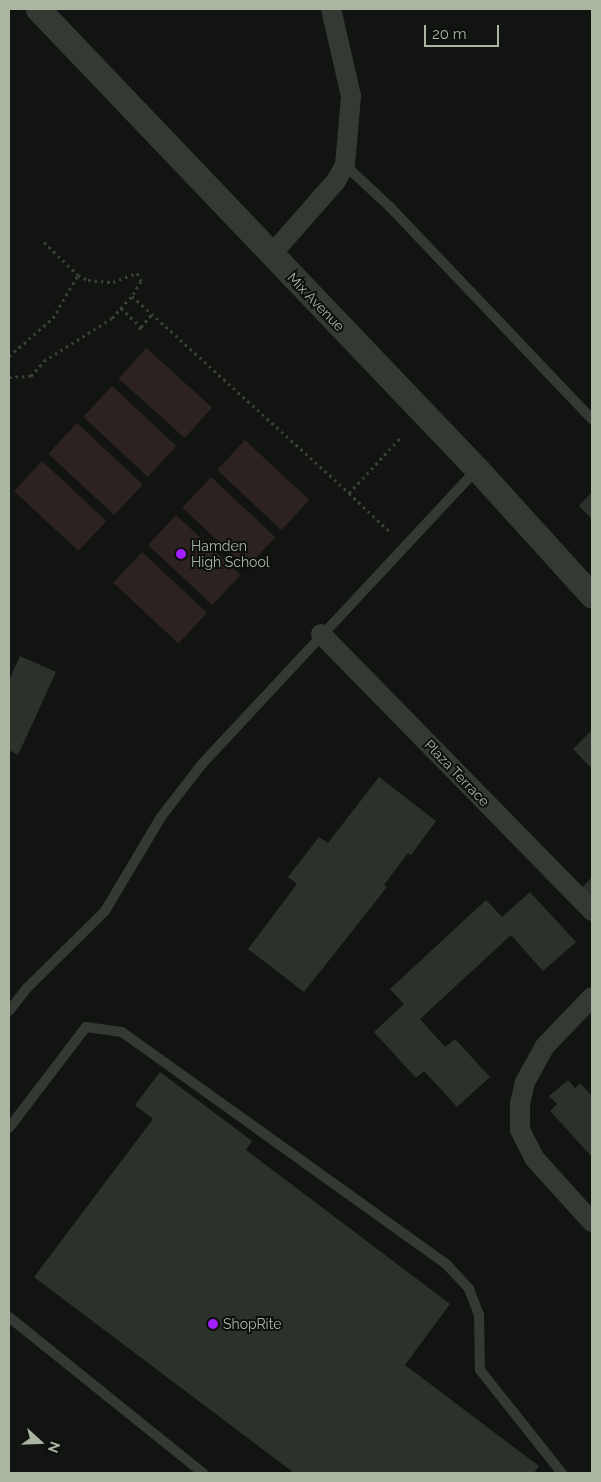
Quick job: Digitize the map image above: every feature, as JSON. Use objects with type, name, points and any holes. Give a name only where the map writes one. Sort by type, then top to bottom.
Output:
[{"type":"street","name":"Mix Avenue","points":[[38,9],[271,256],[477,469],[592,596]]},
{"type":"street","points":[[271,256],[336,182],[345,166],[351,96],[331,9]]},
{"type":"street","name":"Plaza Terrace","points":[[321,634],[592,911]]},
{"type":"street","points":[[588,1009],[545,1046],[532,1067],[520,1103],[520,1130],[535,1159],[592,1222]]},
{"type":"lane","points":[[345,166],[390,207],[592,419]]},
{"type":"lane","points":[[9,1012],[27,988],[105,911],[161,817],[202,764],[321,634],[477,469]]},
{"type":"lane","points":[[9,1128],[86,1026],[122,1032],[447,1265],[470,1289],[479,1315],[480,1370],[562,1473]]},
{"type":"lane","points":[[9,1316],[203,1473]]},
{"type":"path","points":[[9,377],[30,376],[44,362],[112,318],[132,296],[141,281],[137,274],[103,283],[78,275],[44,242]]},
{"type":"path","points":[[9,356],[53,318],[78,275]]},
{"type":"path","points":[[132,296],[349,493],[404,546]]},
{"type":"path","points":[[121,308],[140,328],[152,314]]},
{"type":"path","points":[[349,493],[402,436]]},
{"type":"shaded area","points":[[146,348],[212,408],[185,438],[119,378]]},
{"type":"shaded area","points":[[112,386],[176,446],[148,477],[83,417]]},
{"type":"shaded area","points":[[77,423],[143,484],[114,515],[48,454]]},
{"type":"shaded area","points":[[245,440],[309,500],[281,530],[217,470]]},
{"type":"shaded area","points":[[42,461],[106,521],[78,551],[14,491]]},
{"type":"shaded area","points":[[211,477],[275,537],[247,568],[182,508]]},
{"type":"shaded area","points":[[176,515],[240,575],[212,605],[148,545]]},
{"type":"shaded area","points":[[142,552],[207,613],[178,643],[113,583]]},
{"type":"building","points":[[592,492],[592,519],[579,506]]},
{"type":"building","points":[[20,656],[56,672],[18,755],[9,750],[9,680]]},
{"type":"building","points":[[592,730],[592,769],[573,749]]},
{"type":"building","points":[[379,777],[436,821],[411,855],[408,853],[384,885],[387,887],[304,992],[248,949],[297,884],[288,877],[319,837],[328,843]]},
{"type":"building","points":[[592,877],[592,903],[580,890]]},
{"type":"building","points":[[530,892],[576,942],[543,971],[511,935],[420,1019],[445,1047],[455,1039],[490,1077],[457,1107],[424,1071],[416,1078],[374,1032],[404,1004],[390,989],[486,900],[502,917]]},
{"type":"building","points":[[160,1072],[252,1141],[246,1150],[450,1304],[405,1365],[539,1466],[534,1473],[294,1473],[34,1277],[153,1119],[135,1105]]},
{"type":"building","points":[[568,1080],[575,1088],[580,1083],[592,1096],[592,1157],[550,1111],[557,1104],[549,1096]]},
{"type":"place","name":"Hamden High School","points":[[181,554]]},
{"type":"place","name":"ShopRite","points":[[213,1324]]}]
